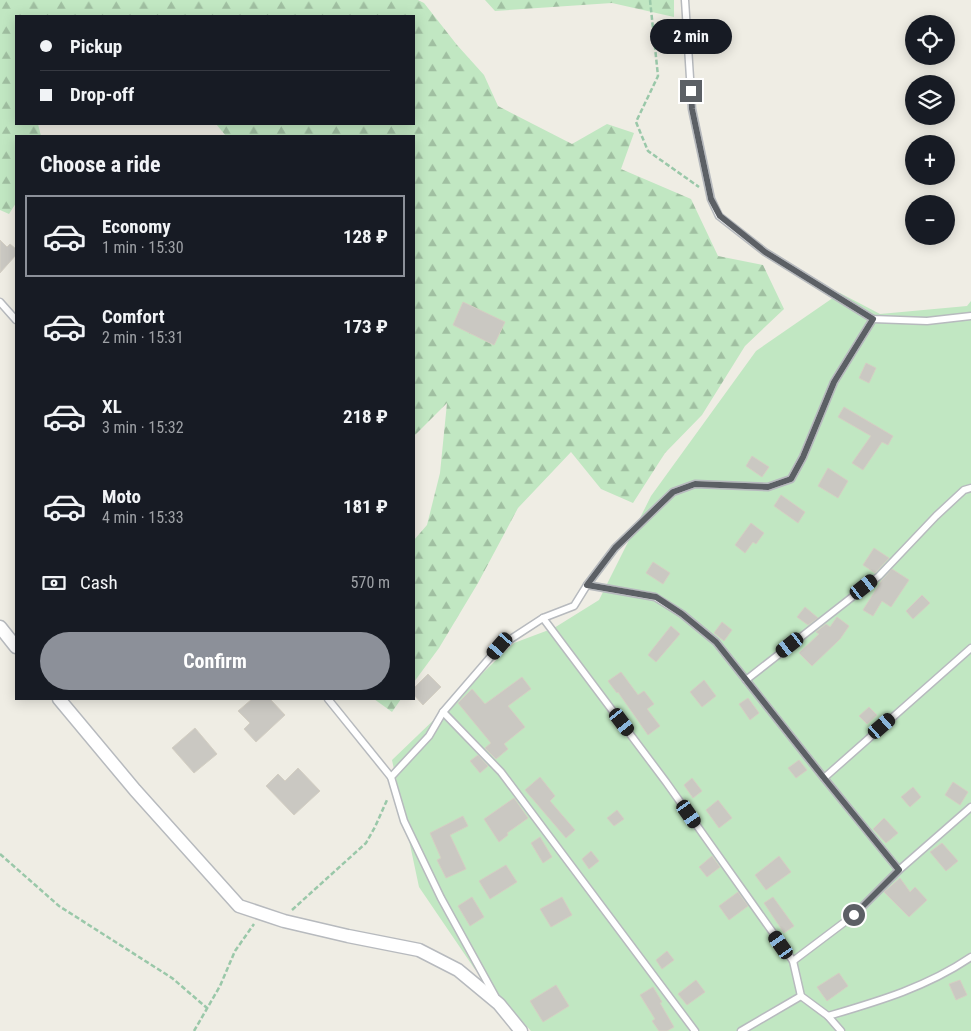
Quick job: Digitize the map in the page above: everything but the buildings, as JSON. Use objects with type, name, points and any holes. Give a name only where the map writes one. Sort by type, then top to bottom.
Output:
[{"type":"street","points":[[0,628],[15,646]]},
{"type":"street","points":[[60,700],[135,790],[239,906],[284,921],[419,950],[458,970],[499,1004],[521,1031]]},
{"type":"lane","points":[[685,0],[692,109],[710,195],[720,216],[765,252],[873,319],[927,321],[971,315]]},
{"type":"lane","points":[[0,302],[15,319]]},
{"type":"lane","points":[[391,777],[429,736],[442,712],[500,646],[543,618],[574,606],[587,585],[615,548],[673,492],[695,484],[768,487],[791,479],[803,457],[834,382],[873,319]]},
{"type":"lane","points":[[746,680],[879,576],[936,516],[964,490],[971,488]]},
{"type":"lane","points":[[587,585],[656,597],[682,614],[716,642],[899,870]]},
{"type":"lane","points":[[543,618],[666,782],[793,961],[801,996],[828,1016],[841,1031]]},
{"type":"lane","points":[[824,778],[971,648]]},
{"type":"lane","points":[[329,700],[391,777],[404,821],[437,890],[499,1004]]},
{"type":"lane","points":[[442,712],[501,772],[696,1031]]},
{"type":"lane","points":[[793,961],[854,915],[899,870],[971,807]]},
{"type":"lane","points":[[828,1016],[894,996],[952,970],[971,957]]},
{"type":"lane","points":[[741,1031],[801,996]]},
{"type":"path","points":[[650,0],[658,76],[636,122],[648,151],[710,195]]},
{"type":"path","points":[[284,921],[300,902],[366,844],[386,804],[391,777]]},
{"type":"path","points":[[0,854],[59,906],[172,978],[207,1008]]},
{"type":"path","points":[[194,1031],[220,986],[235,951],[261,914]]},
{"type":"green space","points":[[0,0],[418,0],[424,3],[457,45],[484,75],[498,106],[572,144],[607,124],[634,133],[621,169],[691,199],[718,256],[763,265],[784,309],[745,346],[702,415],[665,453],[633,503],[601,489],[571,452],[518,508],[478,583],[439,648],[415,681],[415,539],[427,525],[440,473],[447,403],[415,435],[415,135],[225,135],[217,125],[415,125],[415,15],[15,15],[15,125],[38,125],[41,135],[15,135],[15,205],[9,214],[0,210]]},
{"type":"green space","points":[[485,0],[674,0],[674,17],[612,3],[495,11]]},
{"type":"green space","points":[[840,293],[880,314],[967,306],[971,301],[971,1031],[531,1031],[474,968],[419,887],[392,760],[514,643],[554,628],[599,600],[651,496],[756,351]]},
{"type":"green space","points":[[375,700],[400,700],[392,712]]},
{"type":"route","points":[[691,91],[692,109],[711,199],[720,216],[765,252],[873,319],[834,382],[803,457],[791,479],[768,487],[695,484],[673,492],[615,548],[587,585],[656,597],[682,614],[716,642],[899,870],[854,915]]}]
